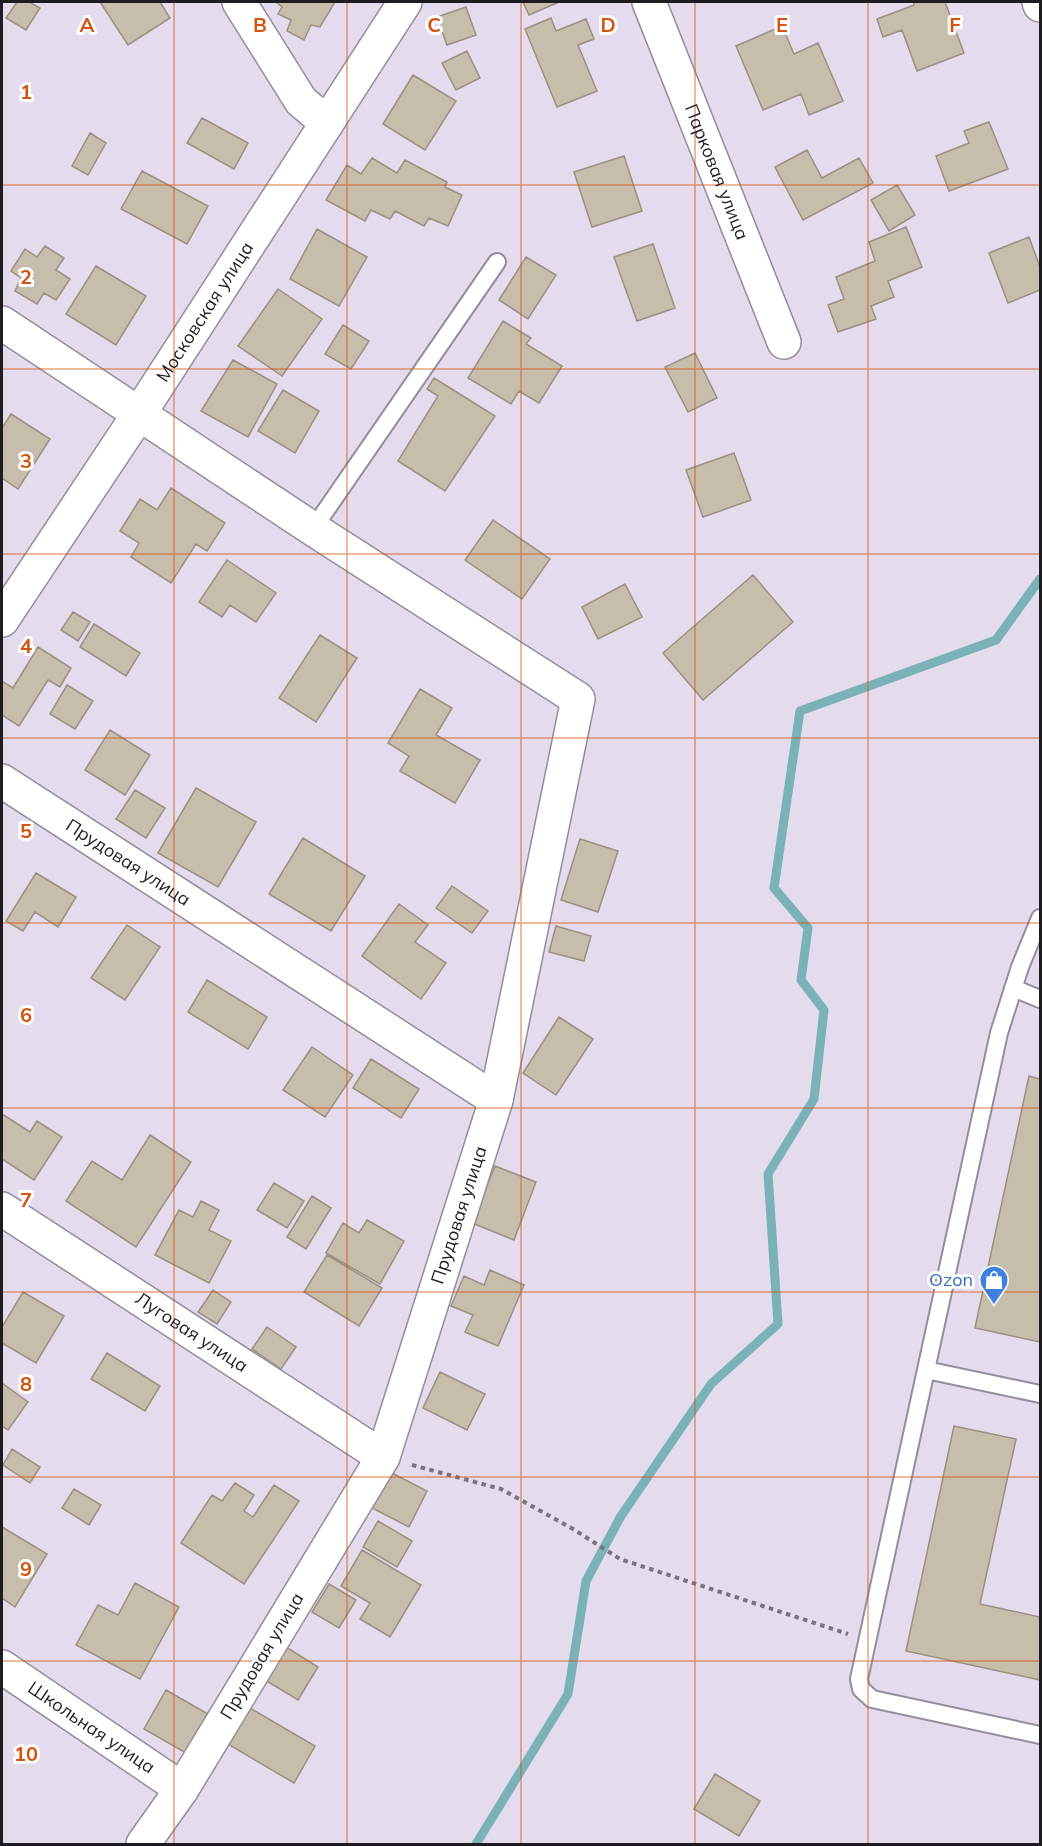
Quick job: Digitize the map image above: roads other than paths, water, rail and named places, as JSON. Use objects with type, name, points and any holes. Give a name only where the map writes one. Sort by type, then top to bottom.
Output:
[{"type":"street","points":[[238,2],[301,100],[327,123]]},
{"type":"street","name":"Московская улица","points":[[2,620],[139,414],[405,2]]},
{"type":"street","name":"Парковая улица","points":[[649,2],[784,342]]},
{"type":"street","points":[[2,322],[313,529],[578,699],[496,1100]]},
{"type":"street","name":"Прудовая улица","points":[[2,781],[496,1100],[383,1457],[182,1789],[143,1845]]},
{"type":"street","name":"Луговая улица","points":[[2,1209],[383,1457]]},
{"type":"street","name":"Школьная улица","points":[[2,1667],[182,1789]]},
{"type":"lane","points":[[313,529],[497,262]]},
{"type":"lane","points":[[1041,918],[1028,943],[999,1034],[859,1679],[861,1689],[872,1699],[1041,1735]]},
{"type":"lane","points":[[1012,988],[1041,999]]},
{"type":"lane","points":[[926,1370],[1041,1394]]},
{"type":"waterway","points":[[476,1844],[568,1694],[586,1581],[621,1516],[711,1384],[778,1324],[768,1174],[814,1099],[824,1010],[801,980],[808,928],[774,888],[800,711],[996,640],[1040,579]]},
{"type":"place","name":"Ozon","points":[[994,1306]]}]
